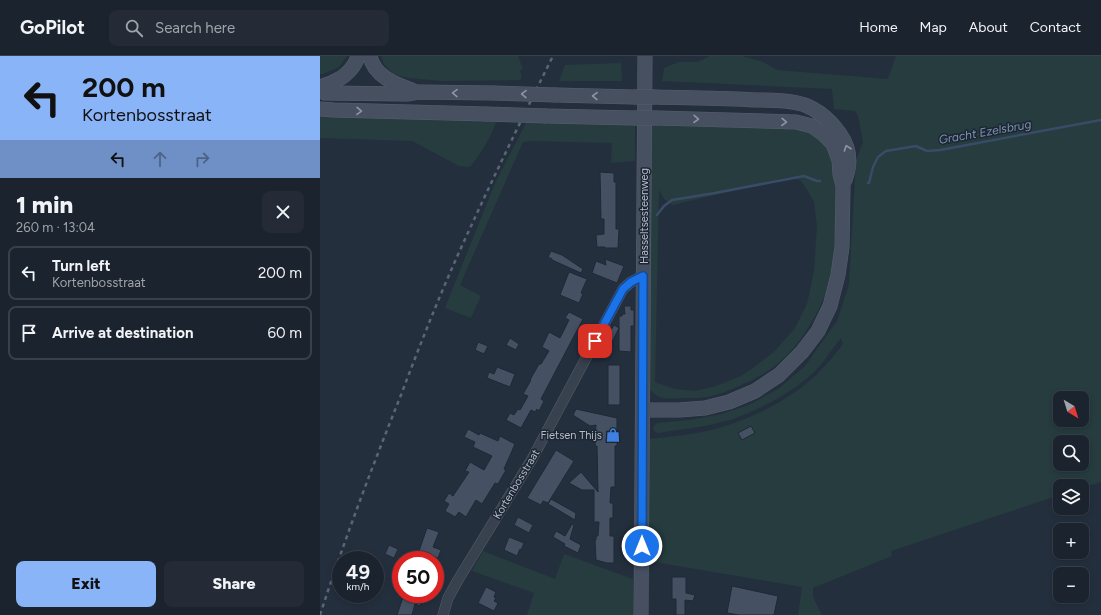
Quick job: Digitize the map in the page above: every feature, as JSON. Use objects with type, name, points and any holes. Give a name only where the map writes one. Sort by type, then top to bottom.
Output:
[{"type":"main road","points":[[320,87],[336,81],[344,76],[352,68],[358,56]]},
{"type":"main road","points":[[370,56],[376,69],[383,77],[400,86],[418,92]]},
{"type":"main road","name":"Hasseltsesteenweg","points":[[641,615],[645,56]]},
{"type":"main road","points":[[320,91],[407,94],[418,92],[741,99],[779,101],[804,105],[816,111],[832,123],[844,139],[849,155],[849,171],[843,186]]},
{"type":"main road","points":[[320,109],[796,122],[812,126],[823,134],[832,144],[839,160],[843,186],[842,247],[838,275],[830,306],[818,331],[802,352],[779,375],[755,391],[729,402],[705,408],[643,410]]},
{"type":"street","name":"Kortenbosstraat","points":[[444,615],[448,598],[461,574],[497,518],[532,459],[623,289],[631,282],[643,276]]},
{"type":"green space","points":[[320,56],[347,56],[339,67],[320,74]]},
{"type":"green space","points":[[381,56],[518,56],[523,69],[520,70],[522,77],[520,80],[442,81],[408,78],[393,74],[384,64]]},
{"type":"green space","points":[[710,56],[742,56],[763,62],[777,70],[888,79],[896,56],[1101,56],[1101,482],[1089,486],[1089,479],[1053,479],[1053,497],[891,551],[892,556],[813,588],[813,597],[822,615],[798,615],[802,587],[648,561],[647,439],[703,432],[740,421],[770,407],[785,399],[810,380],[827,364],[843,344],[841,338],[812,374],[788,392],[760,408],[711,425],[658,433],[654,431],[653,427],[657,423],[690,420],[721,414],[749,405],[778,389],[805,366],[837,321],[849,284],[856,160],[863,142],[858,116],[855,111],[834,109],[832,89],[662,81],[664,68],[679,62],[697,62]]},
{"type":"green space","points":[[621,63],[622,81],[559,81],[565,65]]},
{"type":"green space","points":[[320,116],[496,122],[485,146],[470,167],[459,166],[412,141],[320,138]]},
{"type":"green space","points":[[526,123],[635,124],[635,161],[611,163],[612,143],[523,142],[460,285],[481,296],[471,318],[445,308],[495,183]]},
{"type":"green space","points":[[651,125],[796,129],[815,136],[829,148],[832,154],[835,188],[834,249],[831,277],[825,295],[816,314],[799,342],[768,371],[739,386],[711,396],[671,399],[656,395],[648,386]],"holes":[[[790,177],[800,180],[814,202],[817,226],[814,271],[807,304],[795,328],[775,351],[753,368],[741,376],[716,386],[695,391],[675,389],[655,382],[659,190],[664,199],[673,205]]]},
{"type":"green space","points":[[483,551],[555,579],[564,554],[633,579],[634,615],[527,615],[534,593],[472,571]]},
{"type":"building","points":[[600,172],[614,173],[614,182],[616,182],[616,229],[619,229],[618,248],[597,247],[596,235],[604,234],[604,219],[601,219]]},
{"type":"building","points":[[551,251],[562,255],[583,269],[581,273],[552,260],[548,257]]},
{"type":"building","points":[[605,259],[624,266],[617,283],[592,273],[596,261],[606,265]]},
{"type":"building","points":[[569,272],[587,279],[581,293],[583,294],[579,303],[560,295]]},
{"type":"building","points":[[624,306],[631,306],[631,310],[634,310],[634,326],[631,326],[631,352],[619,351],[619,316],[625,314]]},
{"type":"building","points":[[569,312],[583,319],[541,399],[544,401],[539,411],[537,409],[535,412],[531,410],[521,428],[506,420],[510,413],[514,415],[518,409],[520,410],[528,396],[523,394],[539,364],[541,364],[549,351],[542,347],[549,332],[560,338],[569,320],[565,318]]},
{"type":"building","points":[[614,325],[619,328],[609,348],[603,344]]},
{"type":"building","points":[[510,338],[519,344],[516,350],[506,345]]},
{"type":"building","points":[[478,342],[488,346],[484,354],[475,350]]},
{"type":"building","points":[[608,365],[620,365],[620,405],[608,405]]},
{"type":"building","points":[[497,367],[515,374],[510,387],[487,378],[489,372],[494,374]]},
{"type":"building","points":[[576,409],[617,418],[615,487],[611,487],[610,503],[613,503],[613,518],[610,518],[610,536],[614,536],[614,563],[596,560],[595,540],[596,536],[598,536],[599,522],[594,522],[594,490],[582,490],[569,483],[581,472],[598,492],[597,446],[595,446],[596,425],[590,426],[573,415]]},
{"type":"building","points":[[751,426],[755,433],[742,440],[738,433]]},
{"type":"building","points":[[468,429],[479,435],[480,433],[498,441],[500,436],[515,444],[504,469],[506,470],[498,484],[495,483],[482,504],[476,500],[466,517],[459,512],[455,517],[445,511],[449,504],[444,501],[449,493],[453,496],[469,472],[465,471],[470,462],[484,470],[492,456],[473,447],[475,442],[464,437]]},
{"type":"building","points":[[556,450],[574,461],[548,503],[543,501],[541,505],[527,498]]},
{"type":"building","points":[[551,499],[576,513],[575,520],[548,504]]},
{"type":"building","points":[[518,517],[533,525],[529,533],[514,525]]},
{"type":"building","points":[[572,524],[574,525],[570,539],[581,545],[578,553],[564,546],[565,544],[553,537],[556,531],[565,536]]},
{"type":"building","points":[[427,528],[439,532],[433,547],[441,551],[419,551]]},
{"type":"building","points":[[509,537],[524,543],[517,556],[504,550]]},
{"type":"building","points":[[389,545],[398,549],[397,551],[392,551],[392,557],[385,554]]},
{"type":"building","points":[[672,577],[686,577],[686,593],[695,595],[693,601],[685,600],[685,615],[676,615],[676,599],[672,599]]},
{"type":"building","points":[[732,586],[778,596],[774,615],[739,615],[727,613]]},
{"type":"building","points":[[486,587],[496,592],[494,597],[496,598],[494,601],[498,603],[494,611],[478,603]]},
{"type":"building","points":[[401,603],[421,603],[420,606],[415,604],[412,615],[397,615]]},
{"type":"waterway","name":"Gracht Ezelsbrug","points":[[868,183],[878,157],[886,151],[916,146],[927,151],[940,150],[1101,120]]},
{"type":"waterway","name":"Gracht Ezelsbrug","points":[[657,215],[664,206],[672,200],[804,176],[820,181]]},
{"type":"railway","points":[[320,615],[369,477],[440,296],[487,191],[553,56]]},
{"type":"place","name":"Fietsen Thijs","points":[[613,435]]},
{"type":"route","points":[[595,341],[623,289],[631,282],[643,276],[642,546]]}]
